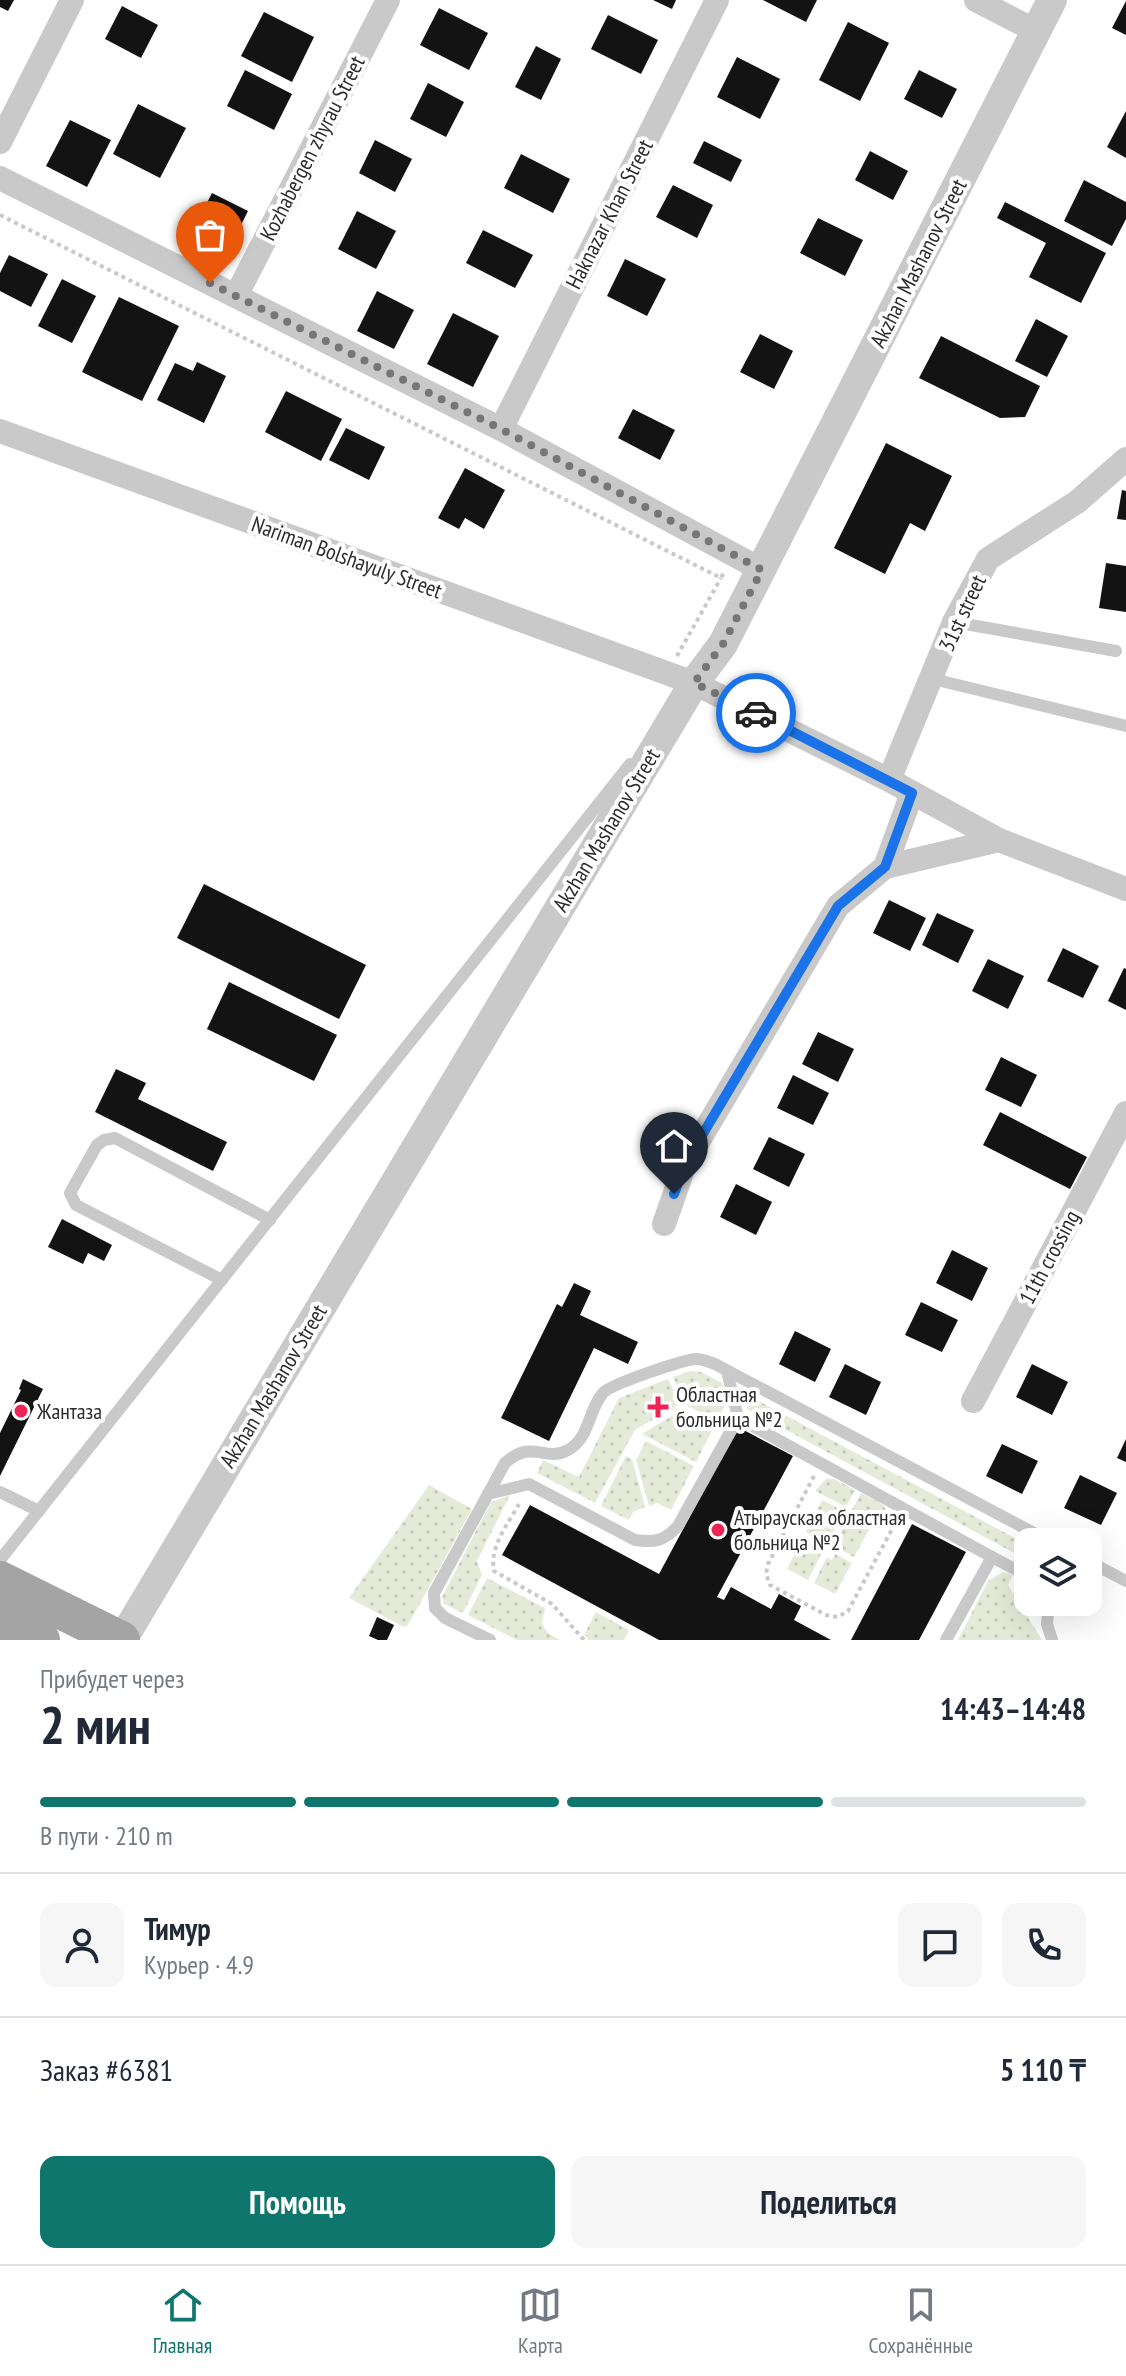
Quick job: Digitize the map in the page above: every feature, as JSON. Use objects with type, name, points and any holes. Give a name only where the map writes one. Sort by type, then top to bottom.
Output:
[{"type":"main road","points":[[0,1580],[121,1640]]},
{"type":"main road","points":[[0,1620],[41,1640]]},
{"type":"street","points":[[0,142],[72,0]]},
{"type":"street","name":"Kozhabergen zhyrau Street","points":[[236,296],[388,0]]},
{"type":"street","name":"Haknazar Khan Street","points":[[501,429],[717,0]]},
{"type":"street","points":[[976,0],[1036,31]]},
{"type":"street","name":"Akzhan Mashanov Street","points":[[121,1640],[681,678],[723,644],[1052,0]]},
{"type":"street","points":[[0,178],[501,429],[762,570]]},
{"type":"street","name":"Nariman Bolshayuly Street","points":[[0,431],[681,678],[889,780],[999,840],[1126,889]]},
{"type":"street","name":"31st street","points":[[889,780],[954,622],[988,559],[1077,502],[1126,459]]},
{"type":"street","points":[[885,867],[912,793]]},
{"type":"street","points":[[664,1224],[685,1164],[838,906],[885,867],[999,840]]},
{"type":"street","name":"11th crossing","points":[[973,1401],[1126,1113]]},
{"type":"lane","points":[[954,622],[1116,651]]},
{"type":"lane","points":[[0,1560],[270,1220],[681,678]]},
{"type":"lane","points":[[933,679],[1126,726]]},
{"type":"lane","points":[[222,1280],[76,1205],[70,1193],[97,1145],[115,1138],[270,1220]]},
{"type":"lane","points":[[490,1640],[445,1618],[435,1608],[434,1593],[505,1463],[517,1453],[533,1450],[551,1454],[565,1452],[579,1443],[603,1393],[615,1385],[686,1361],[699,1359],[727,1371],[1024,1528]]},
{"type":"lane","points":[[488,1494],[529,1484],[635,1540],[654,1543],[668,1537],[678,1526],[738,1418],[727,1371]]},
{"type":"lane","points":[[738,1418],[1014,1569]]},
{"type":"lane","points":[[0,1492],[39,1511]]},
{"type":"lane","points":[[946,1640],[992,1557]]},
{"type":"lane","points":[[1102,1568],[1126,1581]]},
{"type":"lane","points":[[1048,1616],[1052,1640]]},
{"type":"path","points":[[0,215],[721,578]]},
{"type":"path","points":[[681,678],[721,578],[735,555]]},
{"type":"path","points":[[820,1463],[768,1564],[766,1574],[770,1585],[826,1615],[838,1617],[848,1611],[903,1508]]},
{"type":"path","points":[[529,1484],[495,1547],[491,1559],[494,1571],[552,1604],[584,1640]]},
{"type":"green space","points":[[691,1371],[701,1372],[722,1383],[727,1402],[717,1421],[686,1405],[673,1377]]},
{"type":"green space","points":[[668,1379],[680,1404],[635,1430],[595,1503],[537,1473],[543,1460],[579,1477],[619,1398]]},
{"type":"green space","points":[[744,1393],[1014,1538],[1014,1553],[747,1409]]},
{"type":"green space","points":[[683,1409],[715,1425],[696,1462],[642,1434]]},
{"type":"green space","points":[[646,1441],[694,1466],[671,1510],[657,1503],[649,1506],[636,1460]]},
{"type":"green space","points":[[626,1456],[632,1459],[645,1507],[633,1512],[629,1520],[601,1506]]},
{"type":"green space","points":[[826,1479],[834,1479],[855,1490],[846,1507],[815,1491]]},
{"type":"green space","points":[[429,1485],[472,1509],[408,1625],[404,1627],[349,1598]]},
{"type":"green space","points":[[861,1493],[882,1504],[887,1511],[883,1526],[852,1510]]},
{"type":"green space","points":[[510,1495],[477,1561],[482,1575],[463,1613],[444,1604],[442,1597],[491,1502]]},
{"type":"green space","points":[[822,1500],[844,1511],[831,1537],[826,1535],[823,1540],[806,1532]]},
{"type":"green space","points":[[850,1515],[871,1526],[854,1557],[838,1548],[841,1542],[837,1540]]},
{"type":"green space","points":[[803,1537],[820,1546],[817,1552],[821,1554],[808,1580],[787,1569]]},
{"type":"green space","points":[[835,1554],[852,1563],[835,1594],[814,1583],[827,1557],[832,1560]]},
{"type":"green space","points":[[1003,1572],[1013,1575],[1008,1585],[1014,1595],[1014,1616],[1027,1616],[1042,1640],[958,1640],[988,1581]]},
{"type":"green space","points":[[487,1578],[545,1608],[542,1624],[548,1633],[560,1640],[517,1640],[468,1615]]},
{"type":"green space","points":[[596,1612],[629,1630],[624,1640],[589,1640],[584,1635]]},
{"type":"building","points":[[0,0],[14,0],[8,11],[0,7]]},
{"type":"building","points":[[653,0],[676,0],[672,9]]},
{"type":"building","points":[[763,0],[817,0],[806,22]]},
{"type":"building","points":[[1126,1],[1126,35],[1112,28]]},
{"type":"building","points":[[122,6],[158,25],[141,58],[105,39]]},
{"type":"building","points":[[439,8],[488,33],[469,70],[420,45]]},
{"type":"building","points":[[264,12],[314,37],[292,82],[241,56]]},
{"type":"building","points":[[608,15],[658,40],[641,74],[591,49]]},
{"type":"building","points":[[848,22],[889,43],[860,101],[819,80]]},
{"type":"building","points":[[536,46],[561,59],[541,100],[515,87]]},
{"type":"building","points":[[737,57],[780,79],[760,119],[717,97]]},
{"type":"building","points":[[245,70],[292,94],[274,130],[227,106]]},
{"type":"building","points":[[919,70],[957,89],[942,118],[904,99]]},
{"type":"building","points":[[428,83],[464,102],[446,137],[410,119]]},
{"type":"building","points":[[138,104],[186,128],[160,178],[113,154]]},
{"type":"building","points":[[1126,111],[1126,158],[1107,147]]},
{"type":"building","points":[[70,120],[111,140],[87,187],[46,166]]},
{"type":"building","points":[[375,140],[412,159],[395,192],[359,173]]},
{"type":"building","points":[[704,141],[742,160],[731,182],[693,163]]},
{"type":"building","points":[[870,151],[908,171],[893,200],[855,180]]},
{"type":"building","points":[[521,154],[570,179],[553,213],[504,188]]},
{"type":"building","points":[[1084,180],[1126,202],[1126,219],[1112,246],[1064,221]]},
{"type":"building","points":[[673,185],[713,205],[697,238],[656,217]]},
{"type":"building","points":[[212,193],[248,211],[224,259],[188,240]]},
{"type":"building","points":[[1005,202],[1106,253],[1081,303],[1029,277],[1046,243],[997,218]]},
{"type":"building","points":[[357,211],[396,231],[376,269],[338,249]]},
{"type":"building","points":[[818,218],[863,240],[845,276],[800,253]]},
{"type":"building","points":[[483,230],[533,255],[515,288],[466,263]]},
{"type":"building","points":[[9,255],[48,274],[31,307],[0,291],[0,273]]},
{"type":"building","points":[[625,259],[666,279],[647,316],[607,296]]},
{"type":"building","points":[[62,279],[96,296],[72,343],[38,326]]},
{"type":"building","points":[[377,291],[414,310],[394,349],[357,331]]},
{"type":"building","points":[[119,297],[179,326],[142,401],[82,372]]},
{"type":"building","points":[[453,313],[499,336],[473,387],[427,364]]},
{"type":"building","points":[[1036,319],[1068,336],[1047,377],[1015,361]]},
{"type":"building","points":[[760,334],[793,351],[774,389],[740,372]]},
{"type":"building","points":[[941,336],[1040,386],[1025,417],[1000,418],[919,378]]},
{"type":"building","points":[[197,362],[226,376],[204,423],[157,400],[175,363],[193,371]]},
{"type":"building","points":[[286,391],[342,419],[321,461],[265,432]]},
{"type":"building","points":[[633,409],[675,430],[660,460],[618,438]]},
{"type":"building","points":[[346,428],[385,447],[369,480],[329,460]]},
{"type":"building","points":[[886,443],[952,476],[925,531],[910,523],[885,574],[834,548]]},
{"type":"building","points":[[465,468],[505,490],[484,529],[465,518],[459,529],[438,518]]},
{"type":"building","points":[[1122,490],[1126,491],[1126,520],[1117,519]]},
{"type":"building","points":[[1106,563],[1126,566],[1126,612],[1099,608]]},
{"type":"building","points":[[204,884],[366,965],[339,1019],[177,938]]},
{"type":"building","points":[[889,900],[926,918],[910,951],[873,933]]},
{"type":"building","points":[[937,913],[974,930],[958,963],[922,945]]},
{"type":"building","points":[[1063,948],[1099,966],[1083,998],[1047,981]]},
{"type":"building","points":[[988,959],[1024,976],[1008,1009],[972,991]]},
{"type":"building","points":[[1126,969],[1126,1010],[1108,1001]]},
{"type":"building","points":[[229,982],[337,1035],[314,1081],[207,1029]]},
{"type":"building","points":[[818,1032],[854,1049],[838,1082],[802,1064]]},
{"type":"building","points":[[1001,1057],[1037,1075],[1021,1107],[985,1090]]},
{"type":"building","points":[[116,1069],[146,1083],[138,1099],[227,1142],[213,1171],[95,1112]]},
{"type":"building","points":[[793,1075],[829,1093],[813,1125],[777,1108]]},
{"type":"building","points":[[1000,1112],[1087,1157],[1070,1189],[983,1145]]},
{"type":"building","points":[[769,1137],[805,1154],[789,1187],[753,1169]]},
{"type":"building","points":[[736,1184],[772,1202],[756,1235],[720,1217]]},
{"type":"building","points":[[62,1219],[112,1245],[104,1261],[88,1253],[83,1264],[48,1247]]},
{"type":"building","points":[[952,1250],[988,1268],[972,1301],[936,1283]]},
{"type":"building","points":[[574,1283],[591,1291],[580,1315],[638,1342],[628,1364],[594,1348],[549,1441],[501,1418],[557,1304],[562,1307]]},
{"type":"building","points":[[921,1302],[958,1320],[942,1352],[905,1335]]},
{"type":"building","points":[[795,1331],[831,1349],[815,1382],[779,1364]]},
{"type":"building","points":[[845,1364],[881,1382],[866,1415],[829,1397]]},
{"type":"building","points":[[1032,1364],[1068,1382],[1052,1415],[1016,1397]]},
{"type":"building","name":"Жантаза","points":[[23,1379],[43,1389],[0,1476],[0,1433],[21,1390]]},
{"type":"building","name":"Атырауская областная больница №2","points":[[738,1427],[793,1456],[717,1597],[724,1600],[731,1587],[771,1609],[779,1594],[801,1606],[794,1620],[831,1640],[659,1640],[502,1555],[530,1505],[659,1574]]},
{"type":"building","points":[[1126,1439],[1126,1462],[1117,1458]]},
{"type":"building","points":[[1002,1444],[1038,1461],[1022,1494],[986,1476]]},
{"type":"building","points":[[1080,1475],[1117,1493],[1101,1525],[1064,1508]]},
{"type":"building","name":"Атырауская областная больница №2","points":[[912,1524],[966,1552],[919,1640],[851,1640]]},
{"type":"building","points":[[377,1617],[394,1625],[387,1640],[369,1636]]},
{"type":"way so far","points":[[210,283],[501,429],[762,570],[723,644],[694,683],[756,713]]},
{"type":"place","name":"Областная больница №2","points":[[658,1407]]},
{"type":"place","name":"Жантаза","points":[[21,1411]]},
{"type":"place","name":"Атырауская областная больница №2","points":[[718,1530]]},
{"type":"route","points":[[674,1194],[685,1164],[838,906],[885,867],[912,793],[756,713]]}]
